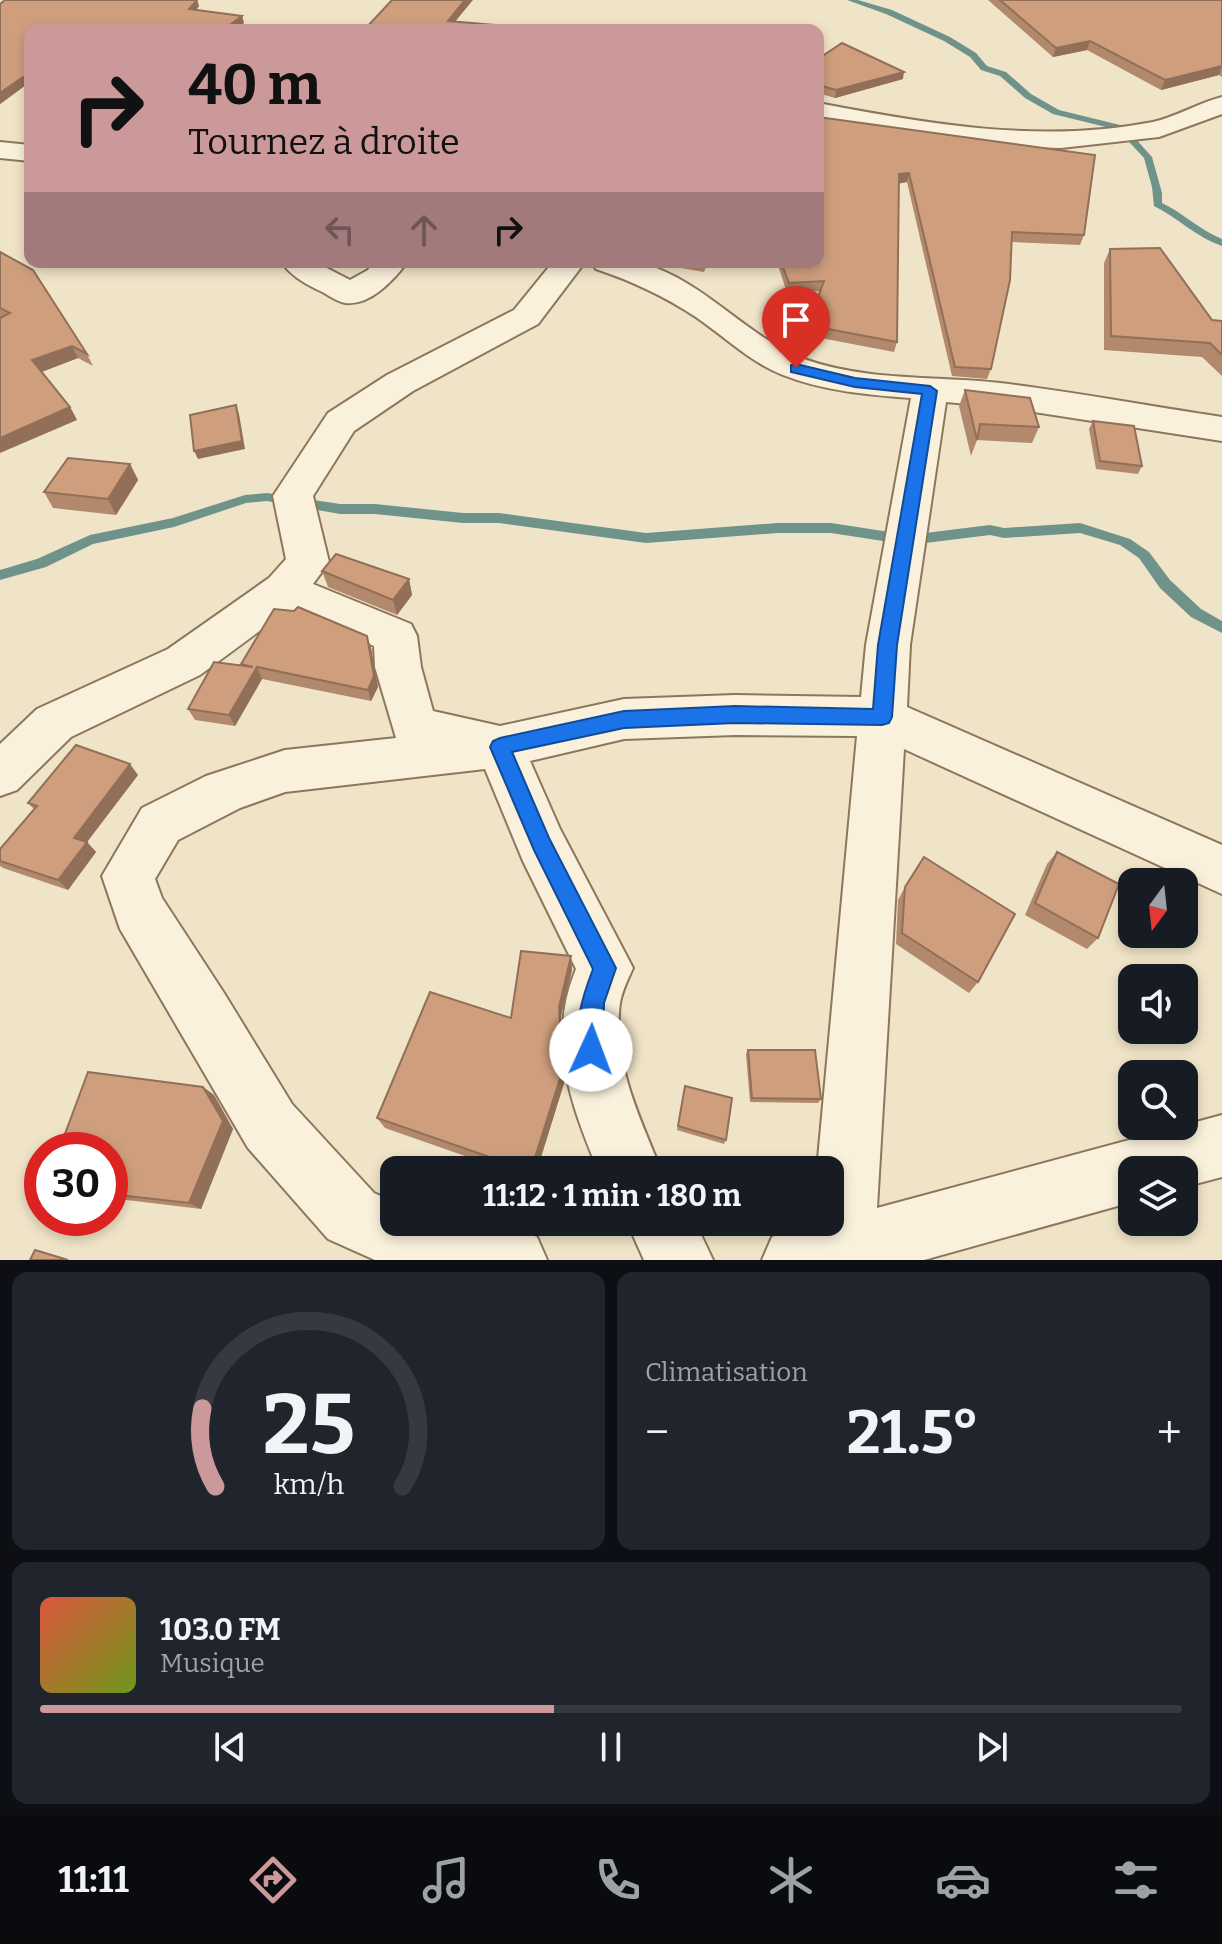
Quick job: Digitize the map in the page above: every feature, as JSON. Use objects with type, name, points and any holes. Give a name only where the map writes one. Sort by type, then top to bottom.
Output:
[{"type":"street","points":[[824,112],[910,129],[988,138],[1061,140],[1159,129],[1222,105]]},
{"type":"street","points":[[0,150],[24,152]]},
{"type":"street","points":[[301,268],[338,285],[349,294],[379,277],[386,268]]},
{"type":"street","points":[[0,775],[54,723],[184,662],[284,590],[308,562],[293,496],[341,422],[400,383],[526,317],[564,268]]},
{"type":"street","points":[[624,268],[655,279],[707,310],[757,348],[796,368],[855,382],[1001,395],[1222,429]]},
{"type":"street","points":[[930,391],[888,645],[818,1255],[1118,1174]]},
{"type":"street","points":[[284,590],[395,636],[398,667],[414,727],[500,747]]},
{"type":"street","points":[[514,1260],[424,1249],[351,1216],[270,1126],[204,1013],[139,911],[128,876],[160,824],[224,792],[285,771],[500,747],[624,719],[735,715],[882,717],[1222,870]]},
{"type":"street","points":[[500,747],[541,844],[605,968],[592,1003],[591,1050],[622,1156]]},
{"type":"street","points":[[1185,1156],[1222,1146]]},
{"type":"street","points":[[667,1236],[680,1260]]},
{"type":"building","points":[[5,0],[197,0],[189,9],[242,16],[231,24],[24,24],[24,77],[0,93],[0,4]]},
{"type":"building","points":[[392,0],[465,0],[448,21],[483,24],[370,24]]},
{"type":"building","points":[[1000,0],[1222,0],[1222,66],[1165,80],[1090,41],[1056,48]]},
{"type":"building","points":[[842,43],[904,72],[836,90],[824,87],[824,55]]},
{"type":"building","points":[[824,118],[1095,155],[1084,235],[1012,232],[1010,280],[991,369],[955,367],[909,173],[899,174],[897,342],[807,325],[824,281],[789,283],[783,268],[824,268]]},
{"type":"building","points":[[1160,248],[1212,320],[1222,321],[1222,355],[1210,343],[1111,336],[1110,249]]},
{"type":"building","points":[[0,252],[24,265],[24,268],[33,270],[87,354],[72,346],[32,360],[70,407],[0,438],[0,318],[10,313],[0,308]]},
{"type":"building","points":[[965,390],[1030,398],[1039,427],[980,424],[977,440]]},
{"type":"building","points":[[236,405],[242,441],[194,451],[190,415]]},
{"type":"building","points":[[1093,421],[1134,426],[1142,466],[1100,461]]},
{"type":"building","points":[[68,458],[130,464],[108,499],[44,492]]},
{"type":"building","points":[[336,554],[409,579],[393,600],[322,571]]},
{"type":"building","points":[[298,607],[367,636],[374,676],[368,690],[257,667],[229,715],[188,709],[214,662],[253,667],[241,664],[274,609],[294,611]]},
{"type":"building","points":[[76,745],[130,764],[74,838],[87,842],[58,880],[0,861],[0,849],[37,806],[28,803]]},
{"type":"building","points":[[1057,852],[1118,883],[1098,938],[1035,903]]},
{"type":"building","points":[[924,857],[1015,914],[978,982],[902,933],[905,887]]},
{"type":"building","points":[[521,951],[571,956],[559,1007],[563,1069],[535,1156],[487,1156],[377,1118],[430,992],[511,1018]]},
{"type":"building","points":[[748,1050],[815,1050],[821,1099],[752,1098]]},
{"type":"building","points":[[88,1072],[203,1087],[223,1121],[189,1203],[128,1196],[128,1132],[66,1132]]},
{"type":"building","points":[[685,1086],[732,1098],[726,1140],[678,1126]]},
{"type":"building","points":[[35,1250],[68,1260],[30,1260]]},
{"type":"waterway","points":[[851,0],[889,12],[947,39],[973,55],[984,68],[1003,74],[1028,96],[1056,112],[1121,128],[1148,157],[1158,193],[1157,204],[1179,215],[1202,234],[1222,243]]},
{"type":"waterway","points":[[0,575],[41,563],[90,540],[174,522],[245,499],[267,497],[340,509],[499,518],[646,538],[778,528],[831,528],[909,540],[990,530],[1004,533],[1080,528],[1125,542],[1144,555],[1165,584],[1196,613],[1222,628]]},
{"type":"route","points":[[591,1050],[592,1003],[605,968],[541,844],[500,747],[624,719],[735,715],[882,717],[888,645],[930,391],[855,382],[796,368]]}]
